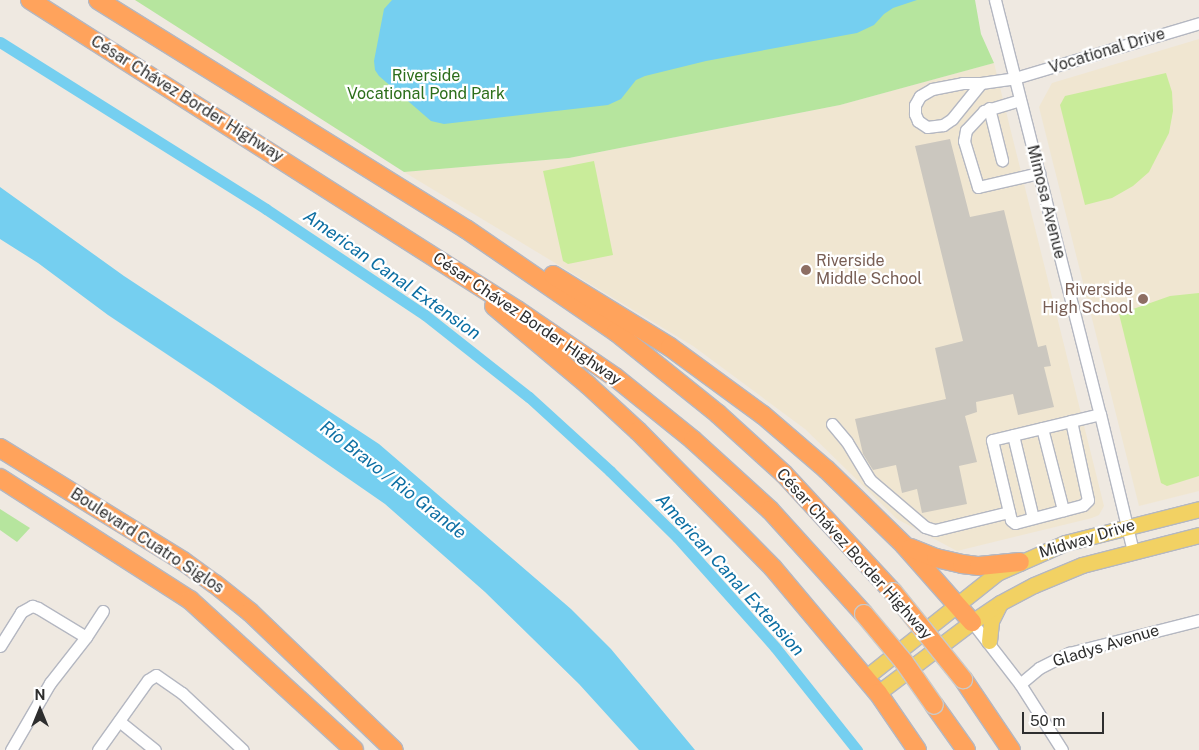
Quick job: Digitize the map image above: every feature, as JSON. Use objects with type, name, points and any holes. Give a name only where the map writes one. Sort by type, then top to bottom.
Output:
[{"type":"highway","name":"César Chávez Border Highway","points":[[30,0],[428,252],[567,342],[627,386],[693,440],[770,510],[864,614],[904,662],[966,750]]},
{"type":"highway","name":"César Chávez Border Highway","points":[[98,0],[466,229],[616,332],[718,414],[784,474],[893,592],[963,679],[1011,750]]},
{"type":"highway","points":[[466,229],[527,259],[635,325],[726,386],[827,470],[904,545],[972,622]]},
{"type":"highway","points":[[428,252],[588,385],[638,431],[773,568],[878,694],[917,750]]},
{"type":"highway","name":"Boulevard Cuatro Siglos","points":[[0,448],[183,561],[215,584],[250,612],[394,750]]},
{"type":"highway","name":"Boulevard Cuatro Siglos","points":[[0,478],[190,600],[354,750]]},
{"type":"highway","points":[[904,545],[936,558],[962,564],[979,566],[1020,562]]},
{"type":"main road","name":"Midway Drive","points":[[865,678],[996,573],[1065,543],[1199,509]]},
{"type":"main road","name":"Midway Drive","points":[[878,694],[972,622],[1000,603],[1034,585],[1082,565],[1199,535]]},
{"type":"main road","points":[[989,641],[991,621],[1000,603]]},
{"type":"street","name":"Mimosa Avenue","points":[[995,0],[1100,414],[1132,551]]},
{"type":"street","name":"Vocational Drive","points":[[981,83],[952,119],[944,125],[927,127],[918,122],[914,114],[915,104],[920,96],[932,89],[962,82],[981,83],[1015,78],[1199,23]]},
{"type":"street","points":[[1020,100],[989,108],[966,130],[964,136],[976,184],[982,188],[1039,173]]},
{"type":"street","points":[[989,108],[1002,160]]},
{"type":"street","points":[[1071,421],[1089,497],[1083,505],[1015,522],[1012,520],[1009,512],[991,443],[993,439],[1100,414]]},
{"type":"street","points":[[832,424],[847,442],[870,480],[929,529],[946,529],[1009,512]]},
{"type":"street","points":[[1042,428],[1064,510]]},
{"type":"street","points":[[1013,435],[1033,518]]},
{"type":"street","points":[[0,646],[21,612],[32,606],[86,637]]},
{"type":"street","points":[[11,750],[50,683],[86,637],[103,611]]},
{"type":"street","name":"Gladys Avenue","points":[[1020,684],[1040,668],[1069,654],[1199,620]]},
{"type":"street","points":[[972,622],[989,641],[1020,684],[1062,750]]},
{"type":"street","points":[[98,750],[148,680],[156,675],[168,681],[214,720],[243,750]]},
{"type":"street","points":[[118,721],[156,750]]},
{"type":"shaded area","name":"Riverside High School","points":[[1199,39],[1199,491],[1139,506],[1039,107],[1052,83]]},
{"type":"shaded area","name":"Riverside Middle School","points":[[994,63],[1104,506],[1099,515],[1092,518],[957,551],[897,519],[805,429],[693,346],[404,172],[569,158],[840,105]]},
{"type":"green space","name":"Riverside Vocational Pond Park","points":[[135,0],[975,0],[981,34],[994,63],[840,105],[569,158],[404,172]]},
{"type":"green space","points":[[1166,73],[1172,92],[1173,111],[1169,133],[1149,172],[1133,186],[1112,198],[1085,205],[1060,105],[1065,96]]},
{"type":"green space","points":[[594,161],[613,255],[568,264],[563,261],[543,171]]},
{"type":"green space","points":[[1199,293],[1199,476],[1167,486],[1161,483],[1119,314],[1170,296]]},
{"type":"green space","points":[[0,509],[30,528],[17,542],[0,530]]},
{"type":"water","points":[[392,0],[917,0],[893,8],[884,14],[874,25],[857,33],[706,61],[645,76],[636,80],[621,99],[608,105],[444,124],[431,121],[379,76],[375,70],[374,61],[384,9]]},
{"type":"water","name":"Río Bravo / Rio Grande","points":[[0,187],[124,276],[379,444],[571,609],[611,649],[695,750],[639,750],[579,684],[485,592],[385,504],[108,315],[38,263],[0,239]]},
{"type":"building","name":"Riverside Middle School","points":[[950,139],[970,217],[1004,210],[1038,347],[1046,345],[1051,366],[1044,367],[1054,407],[1018,415],[1013,394],[976,402],[977,412],[965,416],[977,462],[959,466],[967,504],[922,513],[917,489],[902,493],[896,465],[873,470],[863,454],[855,419],[946,399],[935,348],[963,341],[915,146]]},
{"type":"waterway","name":"American Canal Extension","points":[[0,42],[266,209],[425,315],[529,397],[610,471],[677,537],[775,647],[857,750]]},
{"type":"place","name":"Riverside Middle School","points":[[806,270]]},
{"type":"place","name":"Riverside High School","points":[[1143,299]]}]
